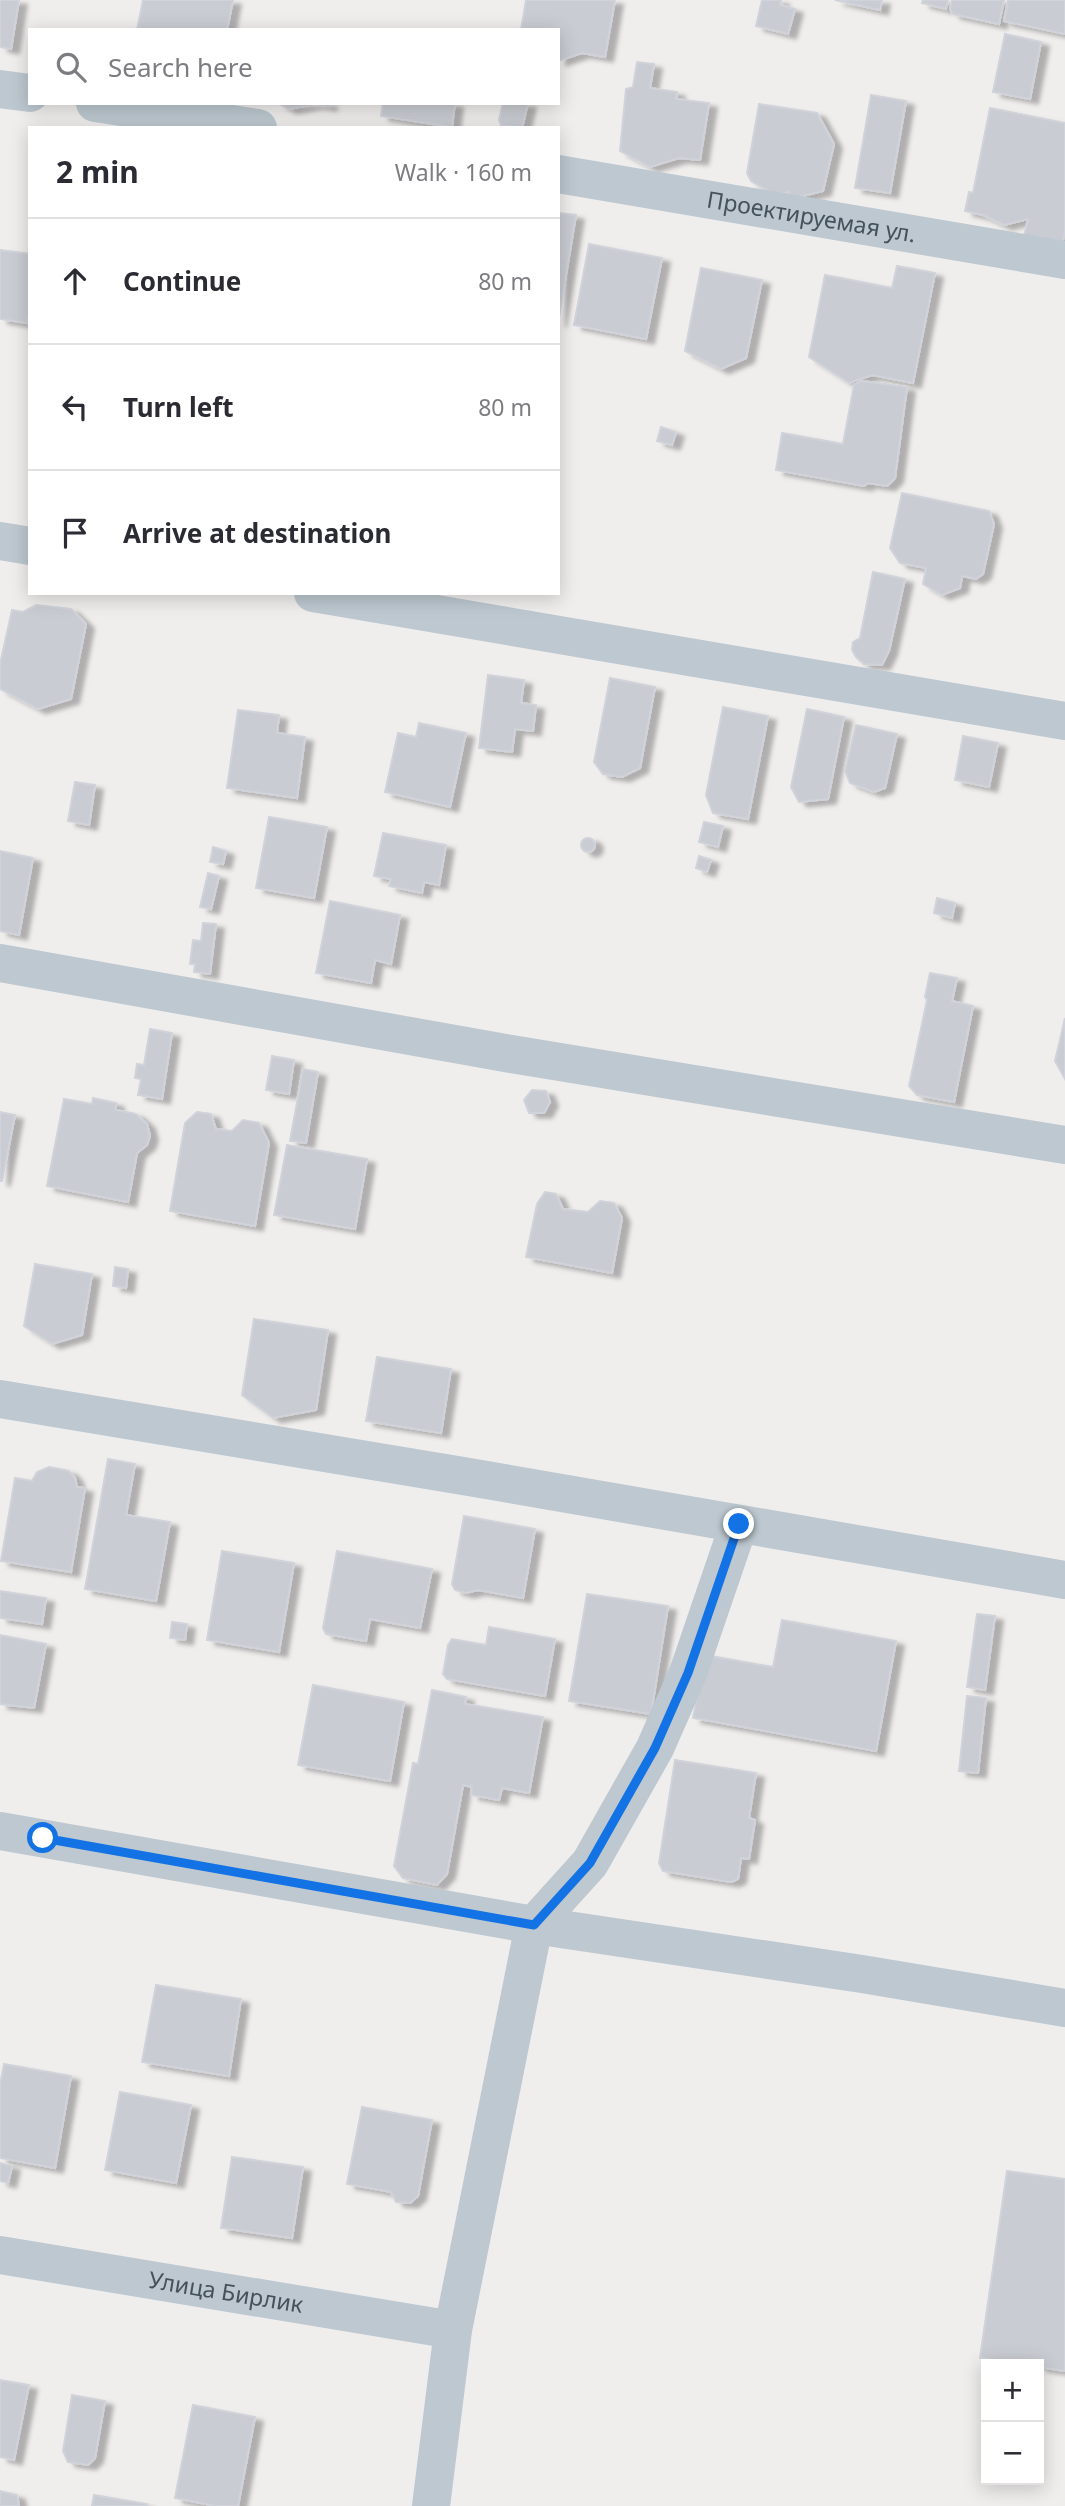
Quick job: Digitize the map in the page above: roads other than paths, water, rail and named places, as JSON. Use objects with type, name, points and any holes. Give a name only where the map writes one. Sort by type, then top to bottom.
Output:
[{"type":"street","points":[[0,89],[28,93]]},
{"type":"street","points":[[108,105],[245,126]]},
{"type":"street","name":"Проектируемая ул.","points":[[560,174],[1065,260]]},
{"type":"street","points":[[0,541],[28,546]]},
{"type":"street","points":[[325,595],[1065,721]]},
{"type":"street","points":[[0,963],[510,1054],[1065,1145]]},
{"type":"street","points":[[0,1399],[1065,1580]]},
{"type":"street","points":[[431,2506],[453,2330],[534,1925],[590,1863],[655,1748],[688,1673],[739,1524]]},
{"type":"street","points":[[0,1831],[534,1925],[862,1974],[1065,2008]]},
{"type":"street","name":"Улица Бирлик","points":[[0,2255],[453,2330]]}]
